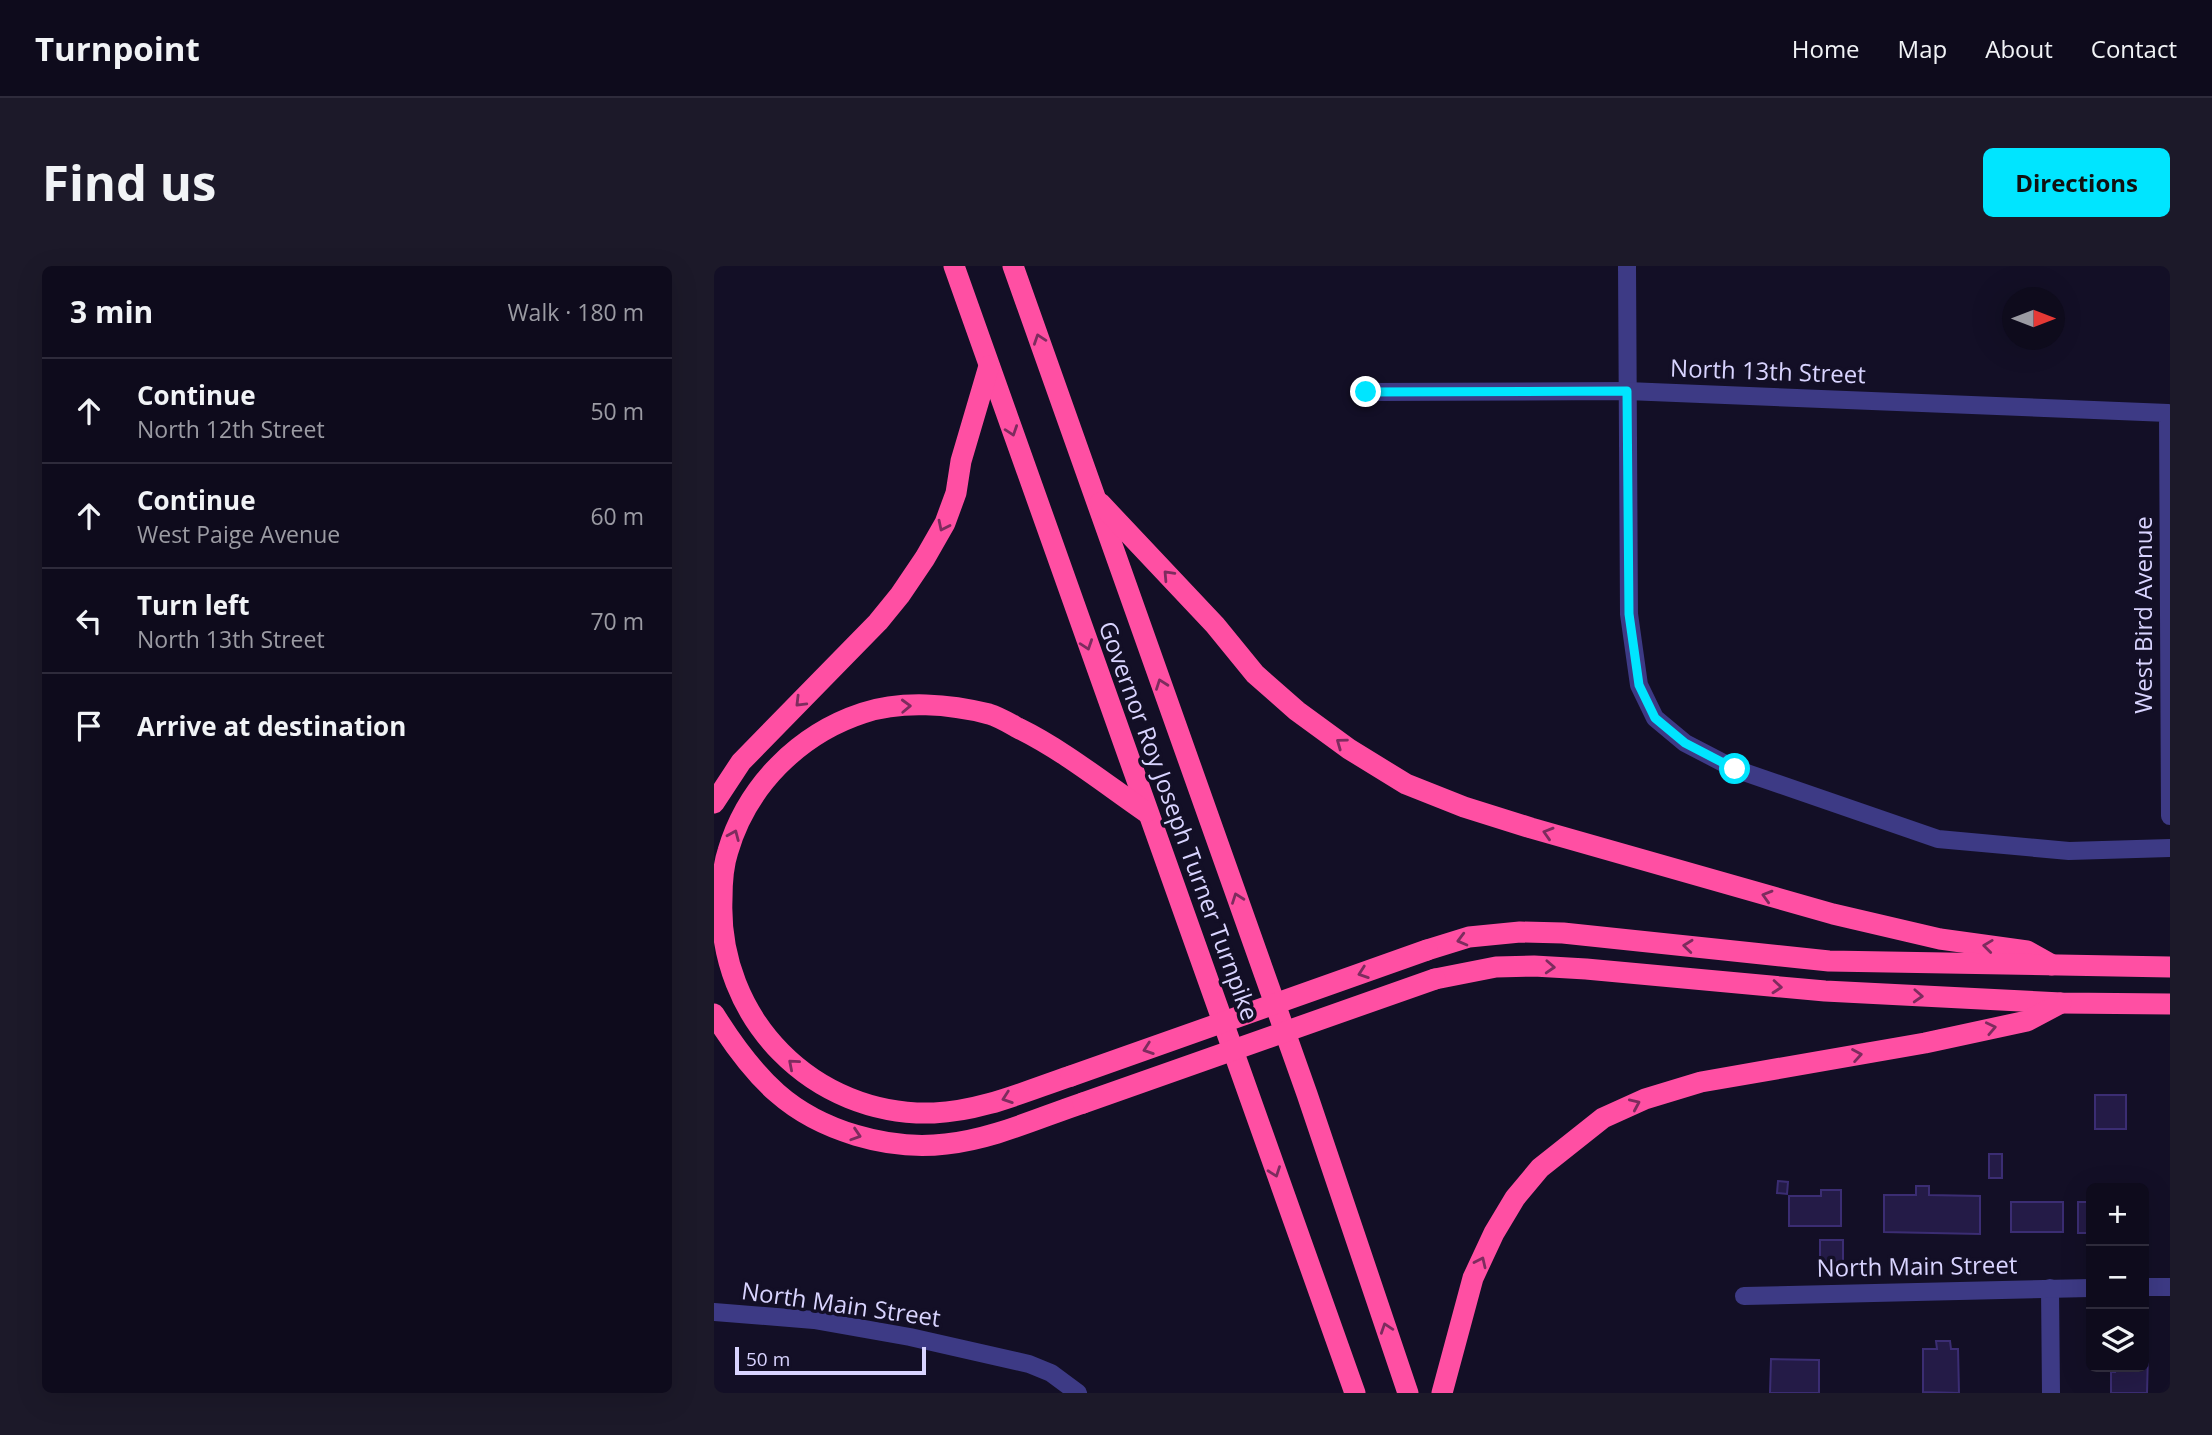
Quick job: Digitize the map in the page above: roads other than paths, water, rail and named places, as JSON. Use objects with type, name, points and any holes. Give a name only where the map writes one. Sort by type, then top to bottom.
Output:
[{"type":"highway","name":"Governor Roy Joseph Turner Turnpike","points":[[954,266],[1354,1393]]},
{"type":"highway","name":"Governor Roy Joseph Turner Turnpike","points":[[1013,266],[1307,1094],[1408,1393]]},
{"type":"highway","points":[[714,803],[741,762],[878,622],[901,595],[925,558],[945,523],[956,493],[961,461],[989,366]]},
{"type":"highway","points":[[1094,496],[1215,625],[1255,674],[1297,711],[1349,749],[1406,784],[1464,807],[1555,835],[1833,914],[1940,940],[2028,951],[2052,965]]},
{"type":"highway","points":[[1146,812],[1036,737],[992,715],[946,706],[902,705],[864,712],[830,727],[779,763],[742,816],[727,852],[721,919],[726,954],[737,990],[775,1048],[800,1071],[827,1088],[864,1103],[902,1111],[932,1113],[984,1106],[1469,937],[1520,932],[1563,933],[1829,961],[2170,967]]},
{"type":"highway","points":[[714,1014],[752,1069],[779,1095],[839,1129],[872,1140],[905,1145],[945,1144],[990,1135],[1434,979],[1496,967],[1535,966],[1825,991],[2061,1003],[2170,1004]]},
{"type":"highway","points":[[1442,1393],[1473,1278],[1515,1198],[1540,1168],[1603,1118],[1645,1099],[1701,1082],[1924,1043],[2028,1021],[2061,1003]]},
{"type":"street","points":[[1627,266],[1629,614],[1639,685],[1655,718],[1685,743],[1735,769],[1938,839],[2068,851],[2170,848]]},
{"type":"street","name":"North 13th Street","points":[[1366,392],[1627,391],[2168,413]]},
{"type":"street","name":"West Bird Avenue","points":[[2168,413],[2170,816]]},
{"type":"street","points":[[2149,1287],[2170,1287]]},
{"type":"street","points":[[2050,1288],[2051,1393]]},
{"type":"street","name":"North Main Street","points":[[1744,1296],[2086,1288]]},
{"type":"street","name":"North Main Street","points":[[714,1312],[814,1320],[960,1348],[1029,1364],[1051,1373],[1078,1393]]}]
